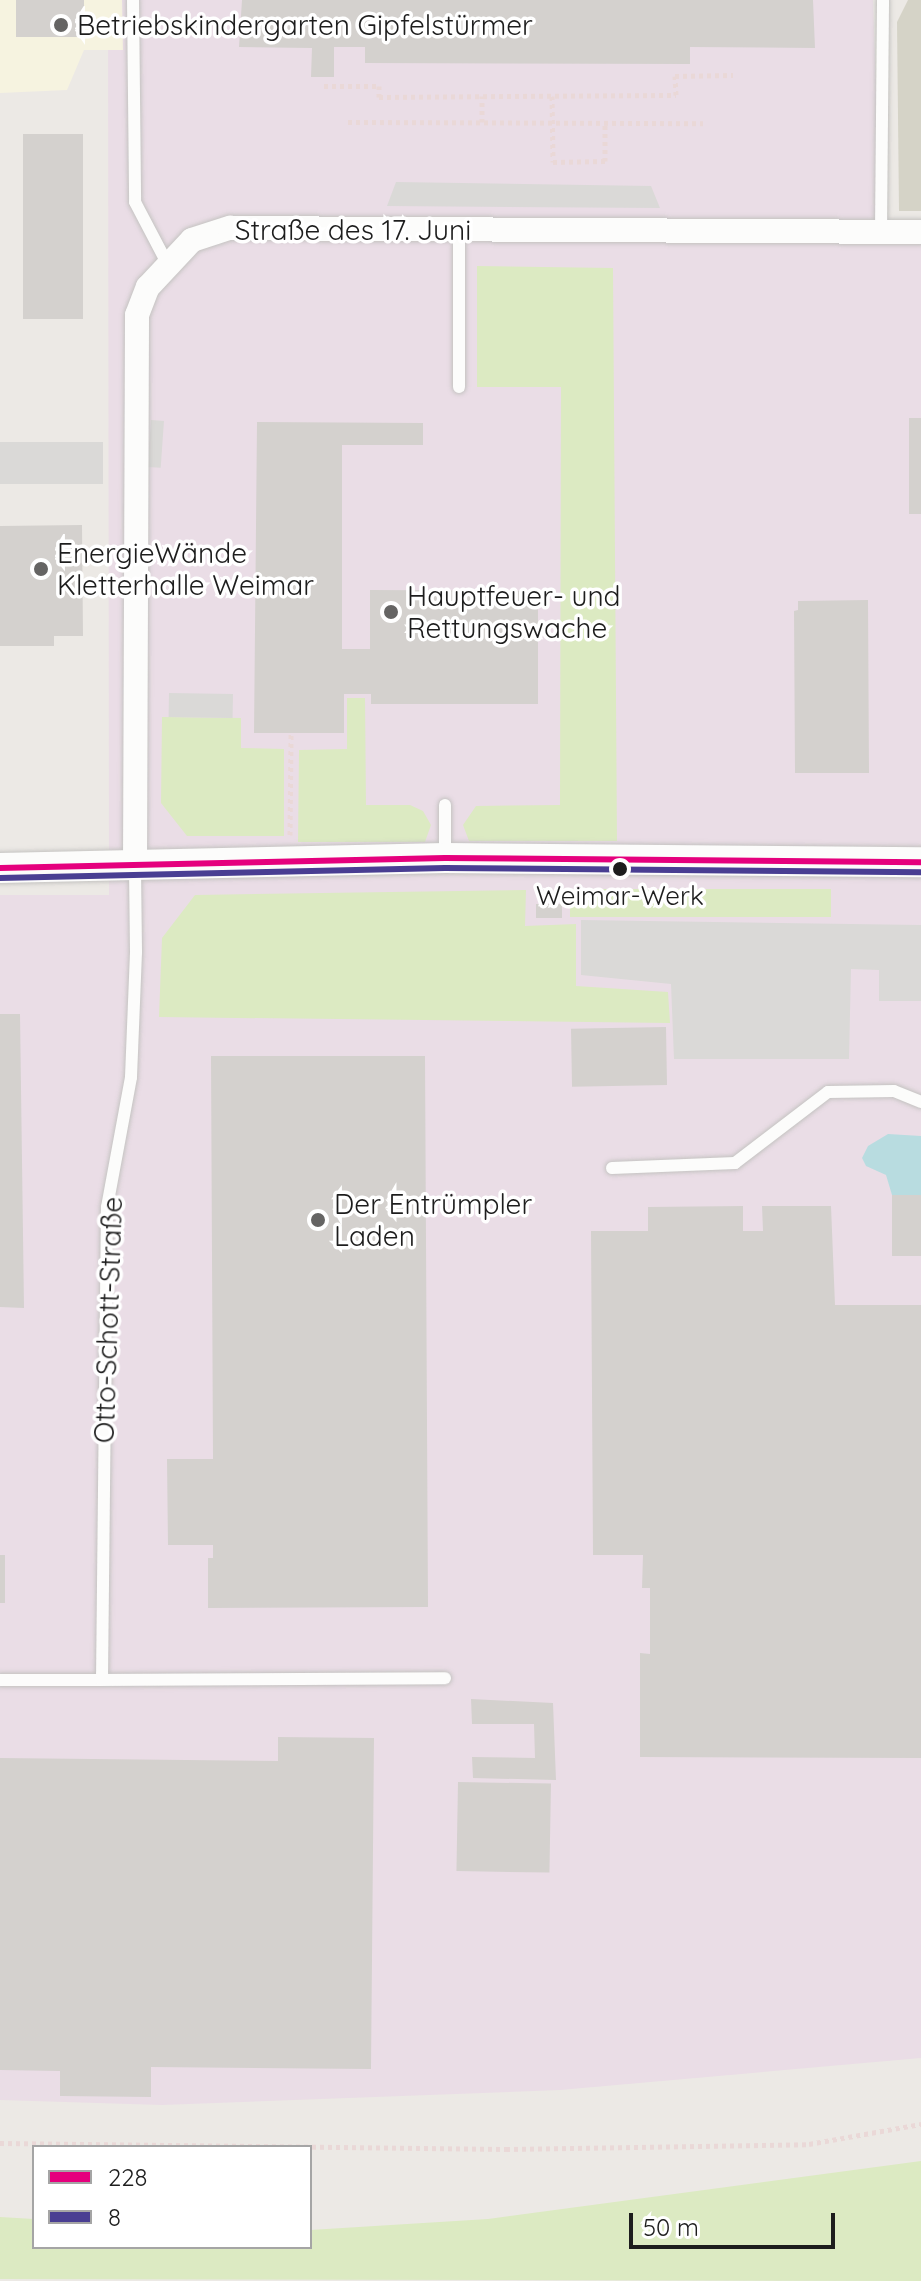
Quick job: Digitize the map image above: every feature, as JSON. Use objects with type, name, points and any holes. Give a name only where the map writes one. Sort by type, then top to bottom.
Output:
[{"type":"street","name":"Straße des 17. Juni","points":[[135,866],[137,315],[148,287],[167,263],[192,240],[230,228],[921,232]]},
{"type":"street","points":[[0,868],[445,858],[921,862]]},
{"type":"lane","points":[[133,0],[135,202],[167,263]]},
{"type":"lane","points":[[881,232],[883,0]]},
{"type":"lane","points":[[459,230],[459,387]]},
{"type":"lane","points":[[445,805],[445,858]]},
{"type":"lane","name":"Otto-Schott-Straße","points":[[102,1680],[107,1207],[131,1077],[136,951],[135,866]]},
{"type":"lane","points":[[612,1168],[735,1163],[828,1092],[894,1091],[921,1102]]},
{"type":"lane","points":[[0,1680],[445,1678]]},
{"type":"path","points":[[324,86],[379,86],[379,97],[676,95],[675,76],[733,75]]},
{"type":"path","points":[[482,96],[482,122]]},
{"type":"path","points":[[552,96],[553,162],[605,161],[605,122]]},
{"type":"path","points":[[348,122],[703,123]]},
{"type":"path","points":[[289,860],[291,733]]},
{"type":"path","points":[[312,2147],[506,2149],[793,2144],[921,2124]]},
{"type":"path","points":[[0,2143],[169,2145]]},
{"type":"shaded area","name":"Betriebskindergarten Gipfelstürmer","points":[[0,0],[122,0],[123,50],[84,50],[67,90],[0,93]]},
{"type":"shaded area","points":[[108,0],[873,0],[881,232],[921,232],[921,2058],[560,2090],[162,2105],[0,2100],[0,895],[109,895]]},
{"type":"shaded area","points":[[908,0],[921,0],[921,211],[899,211],[897,22]]},
{"type":"shaded area","points":[[396,182],[651,186],[660,208],[387,206]]},
{"type":"shaded area","points":[[151,420],[164,421],[161,468],[148,467]]},
{"type":"shaded area","points":[[0,442],[103,442],[103,484],[0,484]]},
{"type":"shaded area","points":[[169,693],[233,694],[233,718],[169,717]]},
{"type":"shaded area","points":[[581,920],[921,925],[921,1001],[879,1001],[879,970],[851,969],[849,1059],[674,1059],[671,984],[581,975]]},
{"type":"green space","points":[[477,266],[613,268],[617,841],[469,841],[463,825],[476,806],[560,805],[561,387],[477,387]]},
{"type":"green space","points":[[347,698],[365,698],[366,805],[410,805],[423,811],[431,825],[425,842],[298,842],[299,750],[347,749]]},
{"type":"green space","points":[[162,717],[241,718],[241,748],[284,749],[284,836],[187,836],[161,803]]},
{"type":"green space","points":[[570,889],[831,889],[831,917],[570,917]]},
{"type":"green space","points":[[526,890],[525,926],[576,924],[576,986],[668,992],[670,1023],[159,1017],[162,938],[195,895]]},
{"type":"green space","points":[[921,2161],[921,2281],[0,2279],[0,2217],[32,2219],[32,2249],[312,2249],[312,2230],[488,2219]]},
{"type":"water","points":[[888,1134],[921,1136],[921,1195],[892,1195],[886,1175],[866,1166],[862,1158],[868,1146]]},
{"type":"building","points":[[16,0],[84,0],[84,37],[16,37]]},
{"type":"building","points":[[242,0],[813,0],[815,48],[690,47],[690,64],[365,63],[365,47],[334,47],[334,77],[311,77],[312,48],[239,47]]},
{"type":"building","points":[[23,134],[83,134],[83,319],[23,319]]},
{"type":"building","points":[[909,418],[921,418],[921,514],[909,514]]},
{"type":"building","points":[[257,422],[423,423],[423,445],[342,445],[342,649],[370,649],[370,590],[538,591],[538,704],[371,704],[371,694],[344,694],[344,733],[254,733]]},
{"type":"building","name":"EnergieWände Kletterhalle Weimar","points":[[82,525],[83,636],[54,636],[54,646],[0,646],[0,526]]},
{"type":"building","points":[[868,600],[869,773],[795,773],[794,611],[798,610],[798,601]]},
{"type":"building","points":[[536,904],[562,904],[562,918],[536,918]]},
{"type":"building","points":[[0,1014],[20,1014],[24,1308],[0,1307]]},
{"type":"building","points":[[666,1027],[667,1085],[572,1087],[571,1029]]},
{"type":"building","name":"Der Entrümpler Laden","points":[[211,1056],[425,1056],[428,1607],[208,1608],[208,1558],[213,1558],[213,1545],[168,1545],[167,1459],[213,1459]]},
{"type":"building","points":[[892,1195],[921,1195],[921,1256],[892,1256]]},
{"type":"building","points":[[743,1206],[743,1231],[763,1231],[762,1206],[831,1206],[835,1305],[921,1305],[921,1758],[640,1757],[640,1653],[650,1654],[650,1588],[642,1588],[643,1555],[593,1555],[591,1231],[648,1231],[648,1207]]},
{"type":"building","points":[[0,1555],[5,1555],[5,1603],[0,1603]]},
{"type":"building","points":[[471,1699],[553,1703],[556,1780],[473,1778],[472,1757],[535,1758],[534,1724],[472,1724]]},
{"type":"building","points":[[278,1737],[374,1738],[371,2069],[151,2067],[151,2097],[60,2096],[60,2071],[0,2070],[0,1758],[278,1761]]},
{"type":"building","points":[[458,1782],[551,1784],[549,1873],[456,1871]]},
{"type":"transit line","name":"228","points":[[0,868],[445,858],[921,862]]},
{"type":"transit line","name":"8","points":[[0,878],[445,868],[921,872]]},
{"type":"place","name":"Betriebskindergarten Gipfelstürmer","points":[[61,25]]},
{"type":"place","name":"EnergieWände Kletterhalle Weimar","points":[[41,569]]},
{"type":"place","name":"Hauptfeuer- und Rettungswache","points":[[391,612]]},
{"type":"place","name":"Weimar-Werk","points":[[620,869]]},
{"type":"place","name":"Der Entrümpler Laden","points":[[318,1220]]}]
